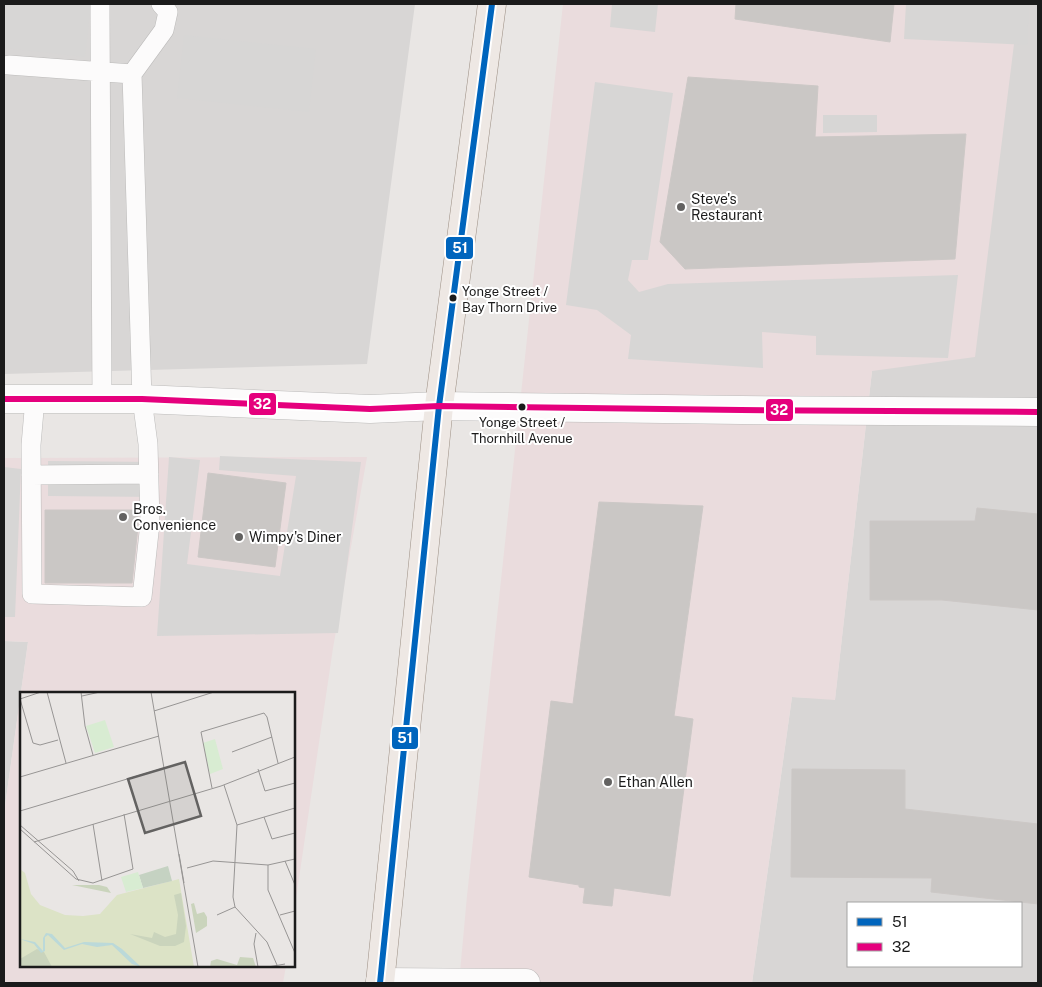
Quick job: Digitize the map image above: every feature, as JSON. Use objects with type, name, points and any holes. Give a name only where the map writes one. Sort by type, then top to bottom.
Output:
[{"type":"main road","points":[[380,982],[439,406],[492,4]]},
{"type":"street","points":[[4,399],[142,399],[370,409],[439,406],[1038,412]]},
{"type":"street","points":[[380,982],[526,983]]},
{"type":"lane","points":[[100,4],[102,400]]},
{"type":"lane","points":[[35,399],[31,446],[32,594],[142,597],[150,523],[148,444],[142,399],[132,74],[164,30],[168,12],[161,4]]},
{"type":"lane","points":[[9,65],[132,74]]},
{"type":"lane","points":[[31,475],[149,474]]},
{"type":"shaded area","points":[[4,4],[415,4],[367,364],[4,374]]},
{"type":"shaded area","points":[[4,4],[91,4],[85,57],[4,48]]},
{"type":"shaded area","points":[[563,4],[1019,4],[975,357],[872,371],[835,700],[792,697],[752,983],[459,983]]},
{"type":"shaded area","points":[[612,4],[658,4],[655,32],[610,27]]},
{"type":"shaded area","points":[[906,4],[1029,4],[1027,45],[904,39]]},
{"type":"shaded area","points":[[1019,4],[1038,4],[1038,983],[752,983],[792,697],[835,699],[872,371]]},
{"type":"shaded area","points":[[184,35],[316,49],[309,112],[177,98]]},
{"type":"shaded area","points":[[595,82],[673,93],[648,260],[632,260],[628,280],[639,292],[668,284],[958,275],[948,358],[816,355],[816,336],[762,332],[763,368],[628,359],[631,335],[597,310],[566,305]]},
{"type":"shaded area","points":[[823,115],[877,115],[877,132],[823,133]]},
{"type":"shaded area","points":[[220,456],[361,462],[338,633],[157,636],[169,457],[200,460],[187,564],[280,576],[296,476],[219,470]]},
{"type":"shaded area","points":[[367,457],[333,648],[295,905],[295,692],[21,692],[28,642],[4,641],[4,458]]},
{"type":"shaded area","points":[[48,461],[157,462],[157,497],[48,496]]},
{"type":"shaded area","points":[[4,467],[21,469],[15,617],[4,617]]},
{"type":"shaded area","points":[[4,641],[28,642],[20,692],[4,813]]},
{"type":"shaded area","points":[[20,699],[20,967],[286,967],[283,983],[4,983],[4,813]]},
{"type":"building","points":[[736,4],[894,4],[890,42],[735,19]]},
{"type":"building","points":[[688,77],[818,86],[815,137],[966,134],[955,259],[685,269],[660,242]]},
{"type":"building","points":[[208,473],[286,483],[275,567],[198,557]]},
{"type":"building","points":[[599,502],[703,506],[674,716],[693,719],[670,896],[614,888],[612,906],[583,903],[585,888],[579,887],[579,885],[529,877],[551,701],[573,704]]},
{"type":"building","points":[[977,508],[1038,514],[1038,610],[942,600],[870,600],[870,521],[975,521]]},
{"type":"building","points":[[45,510],[138,510],[132,583],[45,583]]},
{"type":"building","points":[[792,769],[905,770],[905,809],[1038,824],[1038,904],[931,892],[932,878],[791,877]]},
{"type":"transit line","name":"51","points":[[380,983],[439,406],[492,4]]},
{"type":"transit line","name":"32","points":[[4,399],[142,399],[370,409],[439,406],[1038,412]]},
{"type":"place","name":"Steve's Restaurant","points":[[681,207]]},
{"type":"place","name":"Yonge Street / Bay Thorn Drive","points":[[453,298]]},
{"type":"place","name":"Yonge Street / Thornhill Avenue","points":[[522,407]]},
{"type":"place","name":"Bros. Convenience","points":[[123,517]]},
{"type":"place","name":"Wimpy's Diner","points":[[239,537]]},
{"type":"place","name":"Ethan Allen","points":[[608,782]]}]
